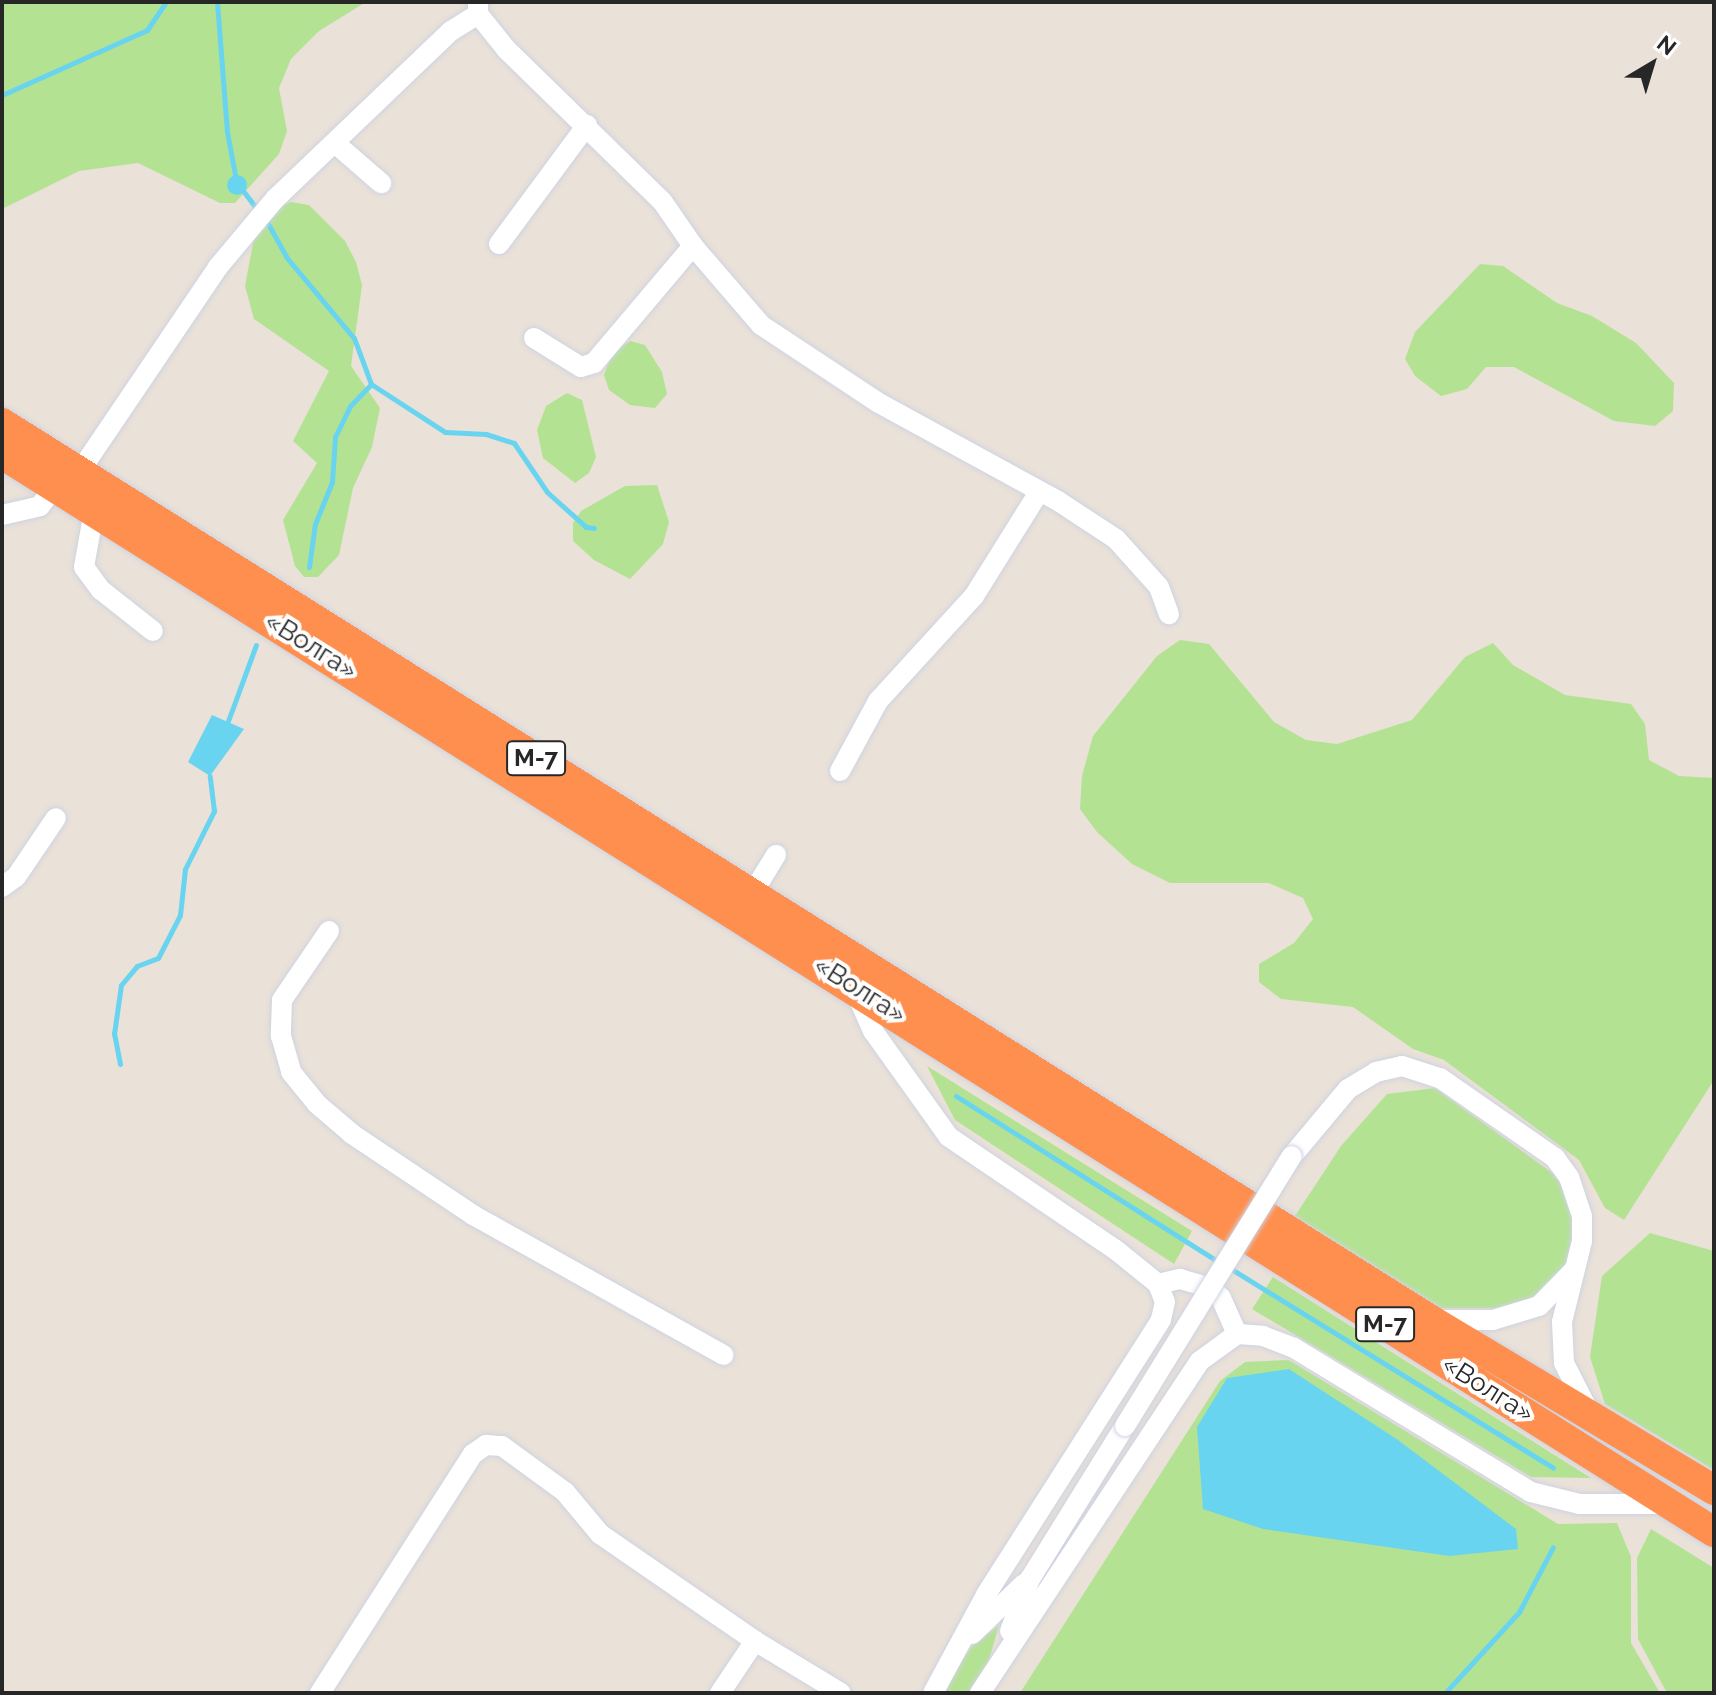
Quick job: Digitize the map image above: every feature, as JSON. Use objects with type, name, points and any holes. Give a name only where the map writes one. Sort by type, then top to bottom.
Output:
[{"type":"highway","name":"«Волга»","points":[[2,423],[67,479],[94,511],[853,986],[1714,1532]]},
{"type":"highway","name":"«Волга»","points":[[2,454],[67,479],[752,894],[1431,1320],[1714,1490]]},
{"type":"street","points":[[2,515],[40,506],[67,479],[218,267],[275,199],[478,8],[506,49],[662,201],[693,246],[761,325],[787,346],[973,459],[1039,492],[1116,539],[1140,562],[1159,587],[1169,614]]},
{"type":"street","points":[[499,244],[587,125]]},
{"type":"street","points":[[336,144],[381,183]]},
{"type":"street","points":[[534,338],[581,367],[594,363],[693,246]]},
{"type":"street","points":[[840,771],[878,701],[974,596],[1039,492]]},
{"type":"street","points":[[94,511],[84,567],[101,590],[153,631]]},
{"type":"street","points":[[2,887],[16,877],[56,818]]},
{"type":"street","points":[[752,894],[776,855]]},
{"type":"street","points":[[329,931],[282,1000],[281,1036],[291,1072],[317,1104],[352,1134],[473,1215],[724,1355]]},
{"type":"street","points":[[853,986],[873,1031],[949,1137],[1158,1284],[1165,1302],[1161,1320],[986,1595],[933,1693]]},
{"type":"street","points":[[998,1664],[1030,1579],[1292,1156],[1348,1089],[1376,1072],[1402,1066],[1425,1071],[1562,1167],[1582,1216],[1577,1267],[1562,1322],[1564,1363],[1590,1414]]},
{"type":"street","points":[[1431,1320],[1493,1320],[1539,1306],[1577,1267]]},
{"type":"street","points":[[1158,1284],[1180,1279],[1211,1288],[1221,1298],[1237,1334]]},
{"type":"street","points":[[980,1693],[1200,1361],[1237,1334],[1263,1336],[1294,1348],[1531,1492],[1580,1504],[1669,1504]]},
{"type":"street","points":[[320,1693],[473,1454],[486,1445],[502,1446],[553,1483],[600,1534],[755,1641],[841,1693]]},
{"type":"street","points":[[963,1642],[1030,1579]]},
{"type":"street","points":[[720,1693],[755,1641]]},
{"type":"green space","points":[[2,2],[366,2],[319,31],[291,59],[279,88],[287,131],[279,154],[235,203],[220,203],[138,163],[79,171],[2,209]]},
{"type":"green space","points":[[291,202],[309,205],[345,241],[356,262],[362,285],[351,366],[380,408],[372,447],[353,488],[339,555],[318,577],[304,577],[295,566],[283,520],[317,463],[293,441],[329,371],[254,319],[245,286],[254,238],[278,207]]},
{"type":"green space","points":[[1480,264],[1503,266],[1557,303],[1592,316],[1636,343],[1674,383],[1673,411],[1655,426],[1614,421],[1514,367],[1486,367],[1467,389],[1441,396],[1415,376],[1405,359],[1415,332]]},
{"type":"green space","points":[[630,341],[645,345],[662,372],[667,394],[655,408],[630,405],[609,390],[604,375],[612,353]]},
{"type":"green space","points":[[567,393],[582,400],[596,457],[589,473],[575,483],[543,458],[537,430],[546,406]]},
{"type":"green space","points":[[657,485],[669,522],[663,544],[630,579],[594,560],[573,541],[573,523],[581,511],[625,486]]},
{"type":"green space","points":[[1180,640],[1209,644],[1274,722],[1306,740],[1337,744],[1412,720],[1465,657],[1493,643],[1513,665],[1565,695],[1631,704],[1645,724],[1649,760],[1679,776],[1714,778],[1714,1080],[1624,1220],[1605,1208],[1579,1160],[1444,1060],[1413,1049],[1353,1007],[1281,999],[1259,982],[1259,964],[1294,943],[1313,919],[1303,898],[1269,883],[1170,883],[1132,864],[1097,832],[1080,809],[1082,776],[1093,736],[1157,656]]},
{"type":"green space","points":[[927,1066],[1192,1231],[1174,1264],[955,1120]]},
{"type":"green space","points":[[1435,1088],[1558,1177],[1575,1215],[1569,1263],[1535,1297],[1495,1308],[1437,1308],[1293,1219],[1341,1146],[1387,1094]]},
{"type":"green space","points":[[1650,1233],[1714,1251],[1714,1470],[1605,1404],[1590,1357],[1602,1276]]},
{"type":"green space","points":[[1273,1277],[1591,1478],[1531,1477],[1252,1309]]},
{"type":"green space","points":[[1289,1360],[1558,1524],[1617,1523],[1631,1557],[1631,1643],[1660,1693],[1020,1693],[1220,1381],[1245,1362]]},
{"type":"green space","points":[[1651,1529],[1714,1568],[1714,1693],[1667,1693],[1638,1639],[1637,1558]]},
{"type":"green space","points":[[999,1625],[989,1660],[969,1693],[942,1693],[971,1647]]},
{"type":"water","points":[[237,175],[244,178],[247,185],[244,192],[237,195],[230,192],[227,185],[230,178]]},
{"type":"water","points":[[212,715],[244,729],[210,776],[188,762]]},
{"type":"water","points":[[1289,1369],[1398,1440],[1516,1529],[1518,1549],[1449,1556],[1263,1529],[1203,1509],[1197,1427],[1227,1378]]},
{"type":"waterway","points":[[2,95],[147,30],[166,2]]},
{"type":"waterway","points":[[217,2],[227,132],[236,180]]},
{"type":"waterway","points":[[244,192],[257,209]]},
{"type":"waterway","points":[[266,220],[287,258],[354,338],[371,384]]},
{"type":"waterway","points":[[309,567],[315,524],[332,482],[335,437],[350,406],[371,384],[445,432],[486,434],[514,443],[547,492],[586,527],[594,528]]},
{"type":"waterway","points":[[228,721],[256,645]]},
{"type":"waterway","points":[[120,1064],[114,1034],[121,985],[137,966],[158,958],[180,915],[185,869],[214,811],[210,776]]},
{"type":"waterway","points":[[956,1096],[1219,1262]]},
{"type":"waterway","points":[[1228,1267],[1553,1468]]},
{"type":"waterway","points":[[1445,1693],[1519,1612],[1553,1547]]}]
